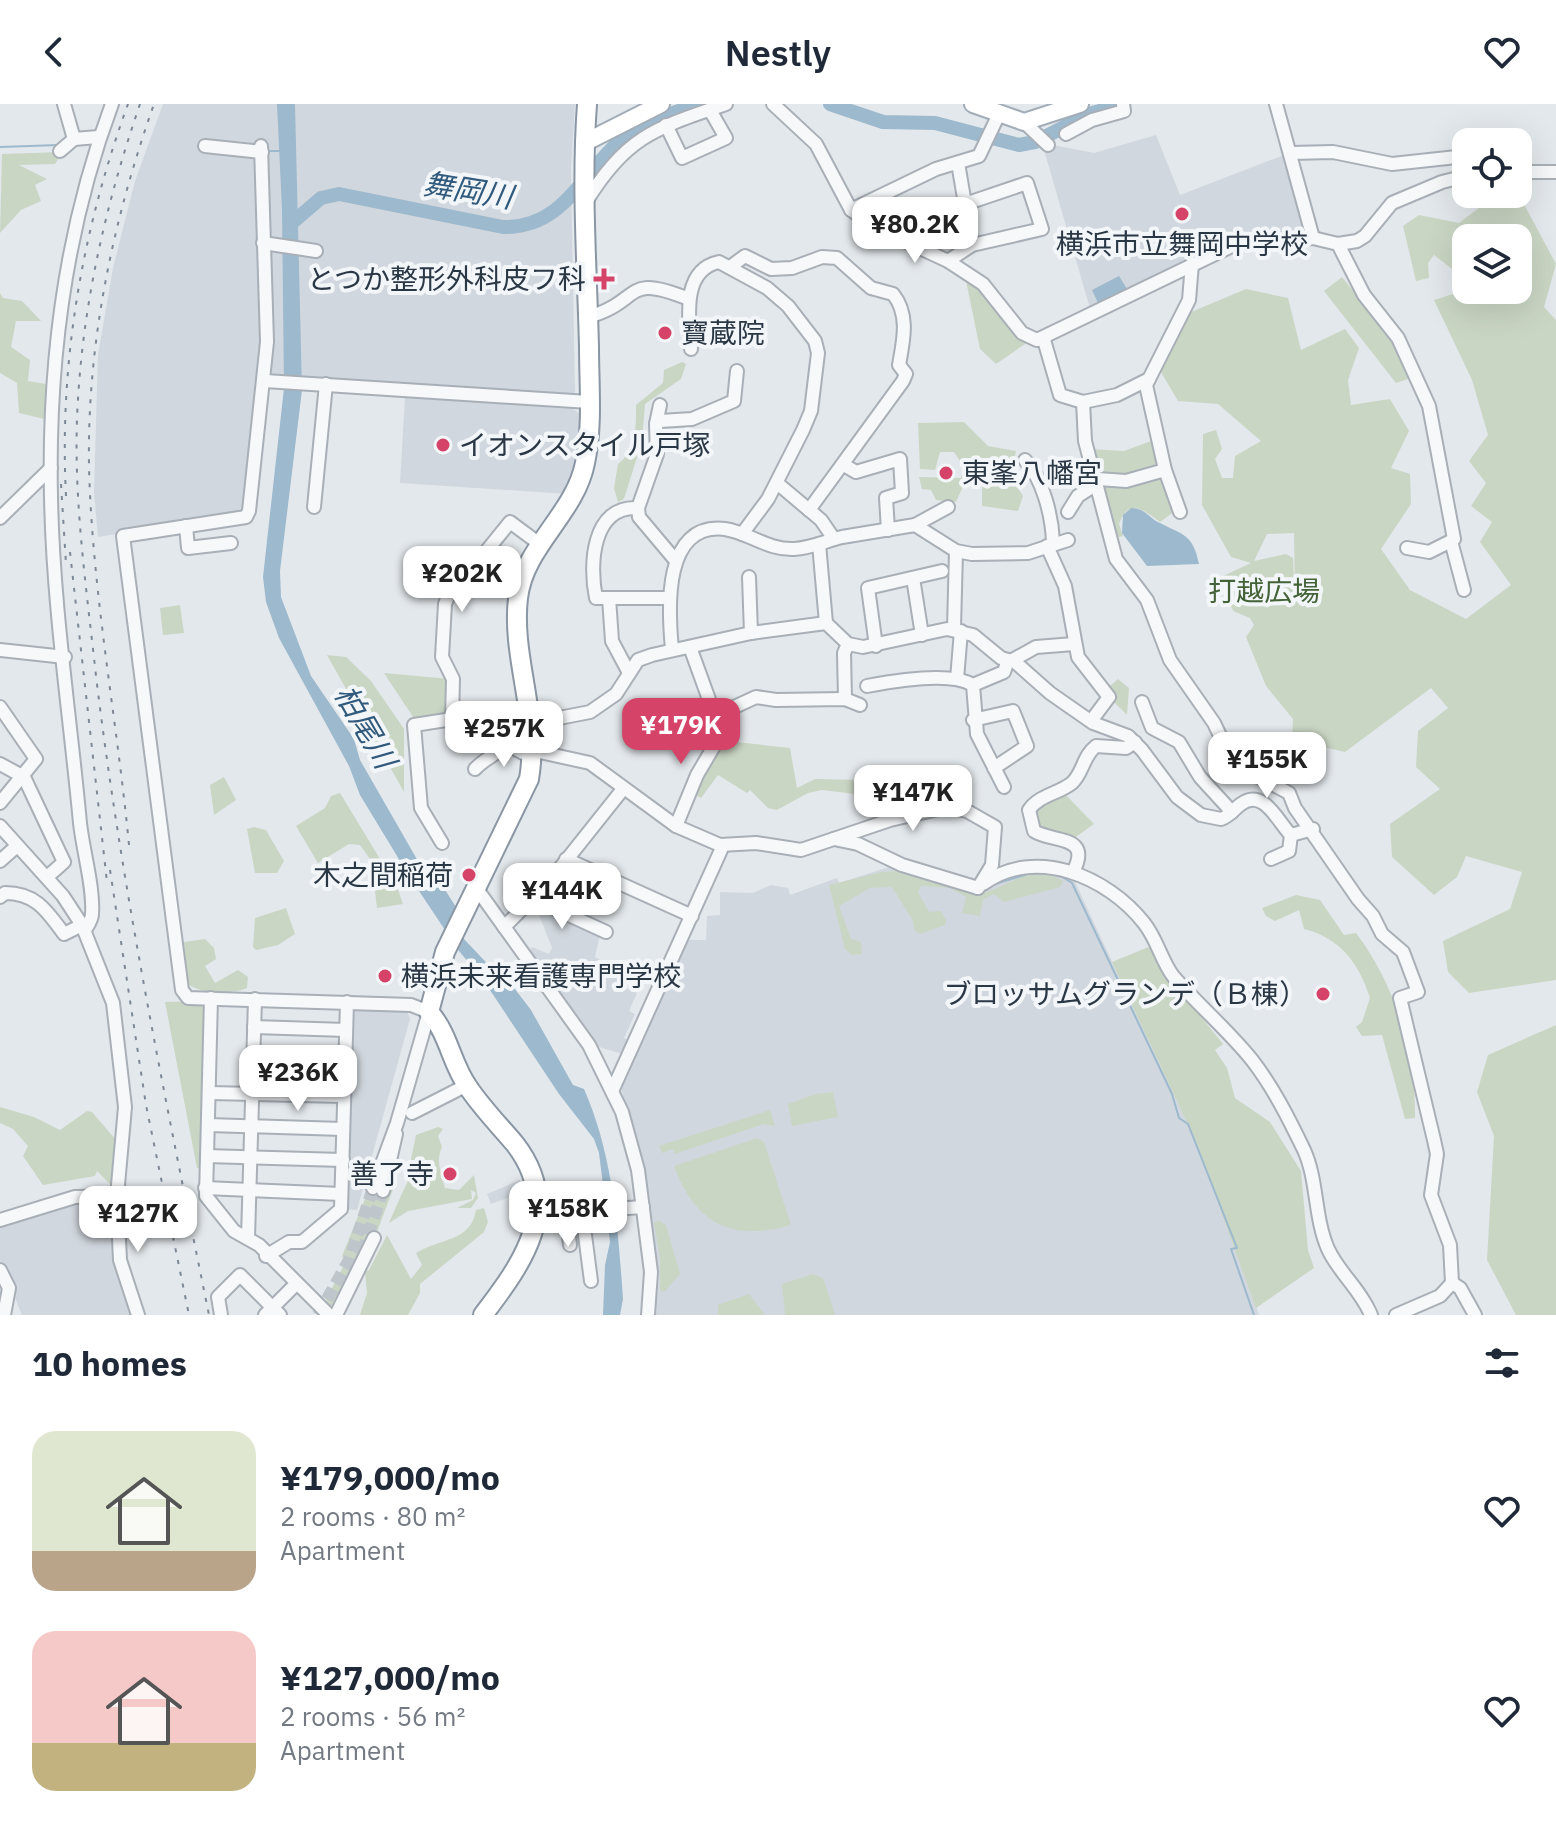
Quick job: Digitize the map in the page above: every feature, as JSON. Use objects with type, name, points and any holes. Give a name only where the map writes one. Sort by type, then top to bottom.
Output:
[{"type":"highway","points":[[483,1315],[526,1254],[537,1214],[528,1169],[521,1154],[467,1085],[445,1033],[429,1012],[449,944],[522,798],[534,752],[518,598],[522,578],[581,482],[588,440],[589,402],[583,167],[587,104]]},
{"type":"main road","points":[[584,143],[661,104]]},
{"type":"main road","points":[[973,104],[998,116],[1024,122],[1070,105]]},
{"type":"street","points":[[64,104],[74,139]]},
{"type":"street","points":[[0,897],[5,893],[19,893],[34,899],[42,904],[64,934],[84,927],[92,913],[83,854],[51,468],[55,364],[62,294],[85,182],[98,137],[112,104]]},
{"type":"street","points":[[584,198],[622,152],[666,125],[726,104]]},
{"type":"street","points":[[773,104],[816,144],[851,210],[881,230],[948,261],[993,294],[1030,339],[1044,340],[1240,242],[1313,238],[1338,244],[1365,236],[1392,203],[1452,180]]},
{"type":"street","points":[[1276,104],[1313,238]]},
{"type":"street","points":[[1066,134],[1123,106]]},
{"type":"street","points":[[666,125],[682,158],[726,138],[710,110]]},
{"type":"street","points":[[851,210],[936,169],[979,156],[998,116]]},
{"type":"street","points":[[1024,122],[1043,141]]},
{"type":"street","points":[[60,151],[74,139],[98,137]]},
{"type":"street","points":[[205,146],[261,149],[268,244],[269,381],[249,511],[246,517],[123,536],[182,990],[188,998],[411,1005],[429,1012],[378,1190]]},
{"type":"street","points":[[1290,153],[1333,152],[1392,164],[1452,158]]},
{"type":"street","points":[[958,163],[972,245]]},
{"type":"street","points":[[1532,172],[1556,172]]},
{"type":"street","points":[[948,261],[972,245],[1042,229],[1027,183],[965,204]]},
{"type":"street","points":[[268,244],[316,251]]},
{"type":"street","points":[[1338,244],[1364,295],[1398,338],[1429,406],[1454,539],[1429,552],[1407,548]]},
{"type":"street","points":[[730,267],[745,256],[771,269],[792,268],[822,257],[837,258],[871,288],[896,297],[902,310],[905,350],[899,365],[906,374],[809,510]]},
{"type":"street","points":[[691,349],[689,299],[700,271],[719,262],[767,288],[788,306],[815,341],[818,353],[811,411],[777,483],[742,534]]},
{"type":"street","points":[[1180,512],[1156,439],[1157,424],[1146,385],[1189,300],[1192,264]]},
{"type":"street","points":[[588,317],[606,312],[633,291],[646,286],[689,299]]},
{"type":"street","points":[[1044,340],[1050,352],[1052,378],[1060,395],[1083,402],[1103,400],[1149,379]]},
{"type":"street","points":[[656,424],[660,421],[692,419],[734,401],[737,371]]},
{"type":"street","points":[[269,381],[589,402]]},
{"type":"street","points":[[314,507],[320,384]]},
{"type":"street","points":[[1083,402],[1085,441],[1116,559],[1147,600],[1170,660],[1214,723],[1233,763],[1247,773],[1283,787],[1358,899],[1373,916],[1382,934],[1403,952],[1418,992],[1400,998],[1437,1154],[1431,1195],[1450,1245],[1452,1283],[1440,1296],[1396,1315]]},
{"type":"street","points":[[660,405],[656,424],[657,454],[638,508],[646,527],[676,561]]},
{"type":"street","points":[[844,465],[856,472],[900,459],[902,493],[886,498],[888,530]]},
{"type":"street","points":[[1025,460],[1034,470],[1052,527],[1050,544],[1065,586],[1074,644],[1083,667],[1109,697],[1091,721]]},
{"type":"street","points":[[0,518],[51,468]]},
{"type":"street","points":[[1068,512],[1078,496],[1096,482],[1126,481],[1165,470]]},
{"type":"street","points":[[777,483],[809,510],[834,539]]},
{"type":"street","points":[[672,649],[670,598],[676,561],[693,533],[723,529],[779,548],[819,544],[915,525],[948,507]]},
{"type":"street","points":[[638,508],[618,510],[598,530],[596,598],[670,598]]},
{"type":"street","points":[[452,720],[453,679],[442,657],[445,604],[456,576],[480,559],[510,522],[541,545]]},
{"type":"street","points":[[915,525],[956,551],[1011,555],[1068,540]]},
{"type":"street","points":[[186,526],[188,548],[231,543]]},
{"type":"street","points":[[1451,541],[1464,590]]},
{"type":"street","points":[[819,544],[826,623],[848,644],[876,646],[958,630],[1011,661],[1091,721],[1135,742],[1168,787],[1194,812],[1221,819],[1247,800],[1269,806],[1291,835],[1289,851],[1271,859]]},
{"type":"street","points":[[956,551],[957,679]]},
{"type":"street","points":[[876,646],[868,588],[942,571]]},
{"type":"street","points":[[749,577],[751,633]]},
{"type":"street","points":[[913,578],[922,635]]},
{"type":"street","points":[[609,598],[612,641],[629,673]]},
{"type":"street","points":[[533,723],[590,712],[616,694],[638,660],[672,649],[751,633],[826,623]]},
{"type":"street","points":[[845,699],[844,653],[848,644]]},
{"type":"street","points":[[867,686],[957,679],[973,685],[1004,672],[1011,661],[1036,647],[1074,644]]},
{"type":"street","points":[[676,826],[697,775],[712,753],[715,716],[690,647]]},
{"type":"street","points":[[0,650],[65,657]]},
{"type":"street","points":[[973,685],[973,720],[1004,787]]},
{"type":"street","points":[[715,716],[756,697],[776,700],[845,699],[860,705]]},
{"type":"street","points":[[1142,702],[1152,728],[1179,742],[1200,777],[1232,812]]},
{"type":"street","points":[[0,707],[36,759],[0,803]]},
{"type":"street","points":[[973,720],[1013,711],[1027,746],[994,768]]},
{"type":"street","points":[[442,843],[421,808],[414,725],[491,713],[493,731],[506,744],[523,753],[534,752],[590,763],[676,826],[720,845],[756,843],[801,850],[933,808],[967,811],[995,827],[992,865],[978,888]]},
{"type":"street","points":[[1073,872],[1077,864],[1076,849],[1065,840],[1034,831],[1029,810],[1039,800],[1074,781],[1087,755],[1096,746],[1126,748],[1135,742]]},
{"type":"street","points":[[475,769],[487,755],[500,751],[506,744]]},
{"type":"street","points":[[0,764],[24,777],[64,862]]},
{"type":"street","points":[[504,927],[566,859],[623,789]]},
{"type":"street","points":[[0,826],[47,877],[84,927],[113,1003],[125,1107],[117,1196],[120,1260],[138,1315]]},
{"type":"street","points":[[1291,835],[1313,829]]},
{"type":"street","points":[[833,839],[858,844],[902,865],[978,888],[1015,868],[1040,865],[1073,872],[1123,902],[1143,921],[1171,973],[1258,1068],[1305,1152],[1311,1169],[1319,1222],[1330,1254],[1357,1287],[1371,1315]]},
{"type":"street","points":[[613,1089],[692,916],[720,845]]},
{"type":"street","points":[[0,861],[17,846]]},
{"type":"street","points":[[47,877],[64,862],[83,854]]},
{"type":"street","points":[[566,859],[692,916]]},
{"type":"street","points":[[476,893],[589,1045],[613,1089],[632,1142],[638,1208],[651,1272],[648,1315]]},
{"type":"street","points":[[532,898],[606,932]]},
{"type":"street","points":[[211,998],[206,1196],[234,1231],[248,1238],[329,1315]]},
{"type":"street","points":[[248,1238],[255,999]]},
{"type":"street","points":[[266,1256],[289,1242],[302,1242],[341,1209],[347,1002]]},
{"type":"street","points":[[254,1027],[346,1030]]},
{"type":"street","points":[[253,1062],[345,1064]]},
{"type":"street","points":[[412,1113],[467,1085]]},
{"type":"street","points":[[209,1093],[344,1096]]},
{"type":"street","points":[[208,1125],[343,1129]]},
{"type":"street","points":[[207,1156],[343,1160]]},
{"type":"street","points":[[205,1188],[341,1194]]},
{"type":"street","points":[[0,1220],[75,1197],[117,1196]]},
{"type":"street","points":[[537,1214],[638,1208]]},
{"type":"street","points":[[566,1212],[570,1245]]},
{"type":"street","points":[[583,1212],[591,1281]]},
{"type":"street","points":[[336,1315],[374,1238]]},
{"type":"street","points":[[0,1270],[9,1288],[4,1315]]},
{"type":"street","points":[[221,1315],[218,1297],[240,1275],[273,1312],[296,1284]]},
{"type":"street","points":[[1452,1283],[1460,1288],[1475,1315]]},
{"type":"shaded area","points":[[163,104],[575,104],[571,169],[575,394],[262,374],[243,513],[98,537],[94,492],[98,355],[113,268],[135,181]]},
{"type":"shaded area","name":"横浜市立舞岡中学校","points":[[1156,135],[1180,195],[1284,155],[1307,232],[1239,239],[1091,312],[1044,150],[1053,145],[1094,153]]},
{"type":"shaded area","points":[[405,397],[573,409],[580,414],[580,441],[567,494],[400,483]]},
{"type":"shaded area","points":[[892,866],[978,893],[1001,879],[1025,873],[1051,872],[1075,882],[1196,1142],[1259,1315],[656,1315],[659,1274],[645,1173],[620,1085],[684,940],[706,940],[707,916],[720,915],[720,892],[753,893],[771,885],[788,888],[790,895],[837,878],[839,883]]},
{"type":"shaded area","points":[[531,902],[600,935],[595,957],[627,973],[621,986],[637,993],[629,1011],[635,1014],[624,1038],[632,1042],[626,1055],[599,1047],[530,951],[532,947],[549,954],[552,948],[539,915],[524,908]]},
{"type":"shaded area","points":[[349,1007],[406,1008],[410,1019],[357,1210],[344,1209]]},
{"type":"shaded area","points":[[520,1180],[523,1192],[491,1204],[487,1194]]},
{"type":"shaded area","points":[[102,1200],[110,1203],[113,1260],[131,1315],[22,1315],[0,1260],[0,1227],[66,1203]]},
{"type":"green space","points":[[62,152],[55,164],[19,165],[47,179],[35,185],[41,201],[21,210],[0,233],[2,154]]},
{"type":"green space","name":"打越広場","points":[[1479,208],[1526,208],[1556,264],[1544,307],[1556,320],[1556,980],[1469,993],[1448,972],[1443,941],[1510,909],[1522,872],[1466,856],[1457,877],[1434,895],[1392,857],[1390,824],[1440,789],[1416,767],[1418,731],[1448,708],[1431,688],[1345,752],[1292,740],[1293,719],[1266,686],[1246,637],[1254,625],[1250,618],[1233,611],[1221,577],[1251,563],[1231,557],[1202,505],[1203,434],[1216,430],[1222,449],[1215,459],[1222,478],[1233,478],[1235,456],[1261,441],[1218,404],[1178,401],[1158,367],[1184,315],[1246,289],[1288,298],[1301,350],[1345,329],[1359,348],[1348,380],[1351,405],[1390,399],[1409,431],[1391,468],[1410,474],[1411,504],[1381,549],[1410,590],[1466,619],[1511,585],[1480,542],[1492,522],[1471,506],[1486,483],[1469,461],[1488,435],[1472,380],[1434,300],[1452,294],[1452,304],[1532,304],[1532,224],[1452,224],[1452,269],[1434,255],[1428,263],[1429,278],[1416,281],[1403,226],[1419,215],[1459,223]],"holes":[[[1294,533],[1295,600],[1293,558],[1286,554],[1254,561],[1267,534]]]},
{"type":"green space","points":[[965,276],[983,291],[1028,342],[996,364],[980,349]]},
{"type":"green space","points":[[1342,277],[1390,338],[1408,379],[1396,383],[1324,291]]},
{"type":"green space","points":[[0,293],[3,298],[22,301],[41,321],[16,321],[11,347],[30,360],[28,381],[46,384],[44,419],[19,413],[17,383],[0,373]]},
{"type":"green space","points":[[682,362],[686,364],[681,379],[645,404],[642,441],[624,499],[618,502],[614,488],[618,464],[632,445],[636,405],[663,383],[664,370]]},
{"type":"green space","points":[[964,422],[988,446],[1016,451],[1011,477],[1023,496],[1018,511],[982,506],[982,481],[965,482],[956,502],[936,500],[931,490],[922,489],[919,477],[961,478],[964,467],[954,452],[940,452],[935,470],[920,469],[918,423]]},
{"type":"green space","points":[[1154,440],[1161,469],[1122,479],[1101,477],[1089,449],[1124,451]]},
{"type":"green space","points":[[1163,473],[1175,511],[1160,522],[1142,510],[1132,508],[1119,524],[1123,536],[1115,538],[1099,483]]},
{"type":"green space","points":[[180,605],[184,633],[163,635],[160,608]]},
{"type":"green space","points":[[327,655],[346,657],[371,681],[404,729],[404,792]]},
{"type":"green space","points":[[384,673],[450,679],[449,718],[415,720]]},
{"type":"green space","points":[[1118,679],[1129,688],[1127,715],[1113,701],[1114,693],[1109,687]]},
{"type":"green space","points":[[718,740],[790,748],[797,788],[815,779],[863,780],[863,795],[822,790],[808,793],[777,810],[768,808],[750,790],[747,793],[718,775],[701,798],[694,794]]},
{"type":"green space","points":[[224,777],[236,800],[214,815],[210,785]]},
{"type":"green space","points":[[1063,792],[1094,824],[1073,839],[1035,827],[1035,807]]},
{"type":"green space","points":[[340,793],[397,887],[403,904],[377,908],[375,891],[365,886],[375,866],[360,845],[349,844],[318,863],[296,826],[325,808],[331,796]]},
{"type":"green space","points":[[247,829],[266,830],[284,861],[277,873],[255,873]]},
{"type":"green space","points":[[899,871],[972,894],[984,893],[1026,875],[1049,875],[1063,881],[1060,887],[1004,902],[994,894],[983,900],[980,916],[962,913],[966,897],[950,888],[921,886],[918,892],[929,912],[941,911],[946,920],[945,925],[920,934],[914,930],[913,921],[892,887],[870,888],[839,906],[851,939],[861,942],[862,954],[852,955],[845,949],[829,885]]},
{"type":"green space","points":[[1296,895],[1320,900],[1344,935],[1356,933],[1382,974],[1407,1044],[1415,1118],[1405,1119],[1382,1035],[1362,1036],[1356,1027],[1362,1022],[1370,998],[1354,963],[1328,939],[1304,929],[1299,910],[1275,921],[1266,916],[1262,908]]},
{"type":"green space","points":[[286,908],[295,934],[278,945],[256,950],[253,947],[255,918]]},
{"type":"green space","points":[[205,939],[214,948],[216,959],[205,966],[215,983],[238,970],[248,977],[247,988],[216,992],[200,990],[188,984],[184,942]]},
{"type":"green space","points":[[1151,946],[1167,975],[1223,1044],[1215,1050],[1227,1068],[1235,1098],[1270,1122],[1301,1171],[1308,1250],[1314,1268],[1256,1308],[1196,1142],[1112,962]]},
{"type":"green space","points":[[207,1001],[203,1168],[197,1168],[165,1002]]},
{"type":"green space","points":[[1556,1025],[1556,1315],[1516,1315],[1487,1260],[1494,1136],[1477,1092],[1488,1055]]},
{"type":"green space","points":[[833,1092],[838,1117],[792,1126],[788,1104],[816,1094]]},
{"type":"green space","points":[[0,1107],[34,1117],[60,1130],[87,1111],[92,1112],[116,1140],[112,1186],[97,1171],[95,1176],[43,1185],[23,1156],[28,1146],[13,1129],[0,1123]]},
{"type":"green space","points":[[770,1110],[775,1126],[764,1124],[675,1154],[673,1149],[662,1153],[659,1146]]},
{"type":"green space","points":[[438,1127],[443,1129],[438,1136],[442,1147],[439,1166],[445,1188],[459,1190],[474,1175],[478,1198],[471,1208],[457,1208],[473,1200],[476,1193],[471,1190],[472,1199],[408,1211],[389,1223],[414,1168],[411,1159],[416,1135]]},
{"type":"green space","points":[[757,1138],[764,1142],[791,1225],[751,1231],[718,1224],[693,1202],[674,1166]]},
{"type":"green space","points":[[371,1184],[393,1189],[377,1232],[373,1232],[333,1309],[326,1300],[346,1261],[342,1256]]},
{"type":"green space","points":[[484,1208],[488,1222],[484,1232],[420,1284],[420,1293],[408,1315],[360,1315],[367,1293],[365,1272],[369,1270],[387,1235],[411,1279],[422,1265],[416,1253],[461,1234],[473,1220],[476,1210]]},
{"type":"green space","points":[[658,1220],[666,1225],[680,1274],[664,1292],[660,1290],[660,1258],[654,1223]]},
{"type":"green space","points":[[813,1274],[823,1278],[835,1315],[785,1315],[782,1284]]},
{"type":"green space","points":[[749,1294],[765,1315],[718,1315],[718,1305]]},
{"type":"water","points":[[277,104],[295,104],[302,390],[280,571],[281,597],[311,676],[354,739],[360,760],[426,875],[435,874],[468,926],[463,938],[499,976],[508,980],[531,1010],[573,1085],[584,1089],[608,1165],[619,1245],[623,1299],[620,1315],[603,1315],[605,1265],[610,1242],[599,1153],[594,1139],[559,1094],[411,879],[360,795],[349,766],[279,638],[266,602],[263,577],[284,388]]},
{"type":"water","points":[[1119,276],[1127,289],[1098,303],[1092,290]]},
{"type":"water","points":[[1131,508],[1144,511],[1186,537],[1194,547],[1199,564],[1147,566],[1122,533],[1123,515]]},
{"type":"waterway","name":"舞岡川","points":[[293,222],[321,198],[339,194],[503,227],[525,225],[544,218],[559,207],[629,134],[654,120],[698,104]]},
{"type":"waterway","name":"舞岡川","points":[[830,104],[883,122],[935,123],[1019,145],[1035,142],[1089,114],[1124,104]]},
{"type":"waterway","points":[[0,147],[59,145]]},
{"type":"waterway","points":[[266,151],[280,151]]},
{"type":"waterway","points":[[995,884],[1028,874],[1047,873]]},
{"type":"waterway","points":[[1061,876],[1072,883],[1172,1094],[1179,1118],[1188,1124],[1237,1248],[1231,1249],[1254,1315]]},
{"type":"tunnel","points":[[318,1315],[350,1258],[373,1188]]},
{"type":"tunnel","points":[[362,1252],[383,1191]]},
{"type":"railway","points":[[66,496],[66,396],[77,297],[98,200],[128,104]]},
{"type":"railway","points":[[140,104],[107,213],[86,324],[78,399],[78,503],[96,676],[119,837],[146,997],[209,1315]]},
{"type":"railway","points":[[129,845],[95,561],[89,466],[90,420],[105,282],[126,192],[154,104]]},
{"type":"railway","points":[[61,484],[66,564]]},
{"type":"railway","points":[[70,552],[107,882]]},
{"type":"railway","points":[[110,870],[146,1105],[189,1315]]},
{"type":"place","name":"横浜市立舞岡中学校","points":[[1182,214]]},
{"type":"place","name":"とつか整形外科皮フ科","points":[[604,279]]},
{"type":"place","name":"寶蔵院","points":[[665,333]]},
{"type":"place","name":"イオンスタイル戸塚","points":[[443,445]]},
{"type":"place","name":"東峯八幡宮","points":[[946,473]]},
{"type":"place","name":"木之間稲荷","points":[[469,875]]},
{"type":"place","name":"横浜未来看護専門学校","points":[[385,976]]},
{"type":"place","name":"ブロッサムグランデ（Ｂ棟）","points":[[1323,994]]},
{"type":"place","name":"善了寺","points":[[450,1174]]},
{"type":"water label","name":"柏尾川","points":[[365,727]]}]
